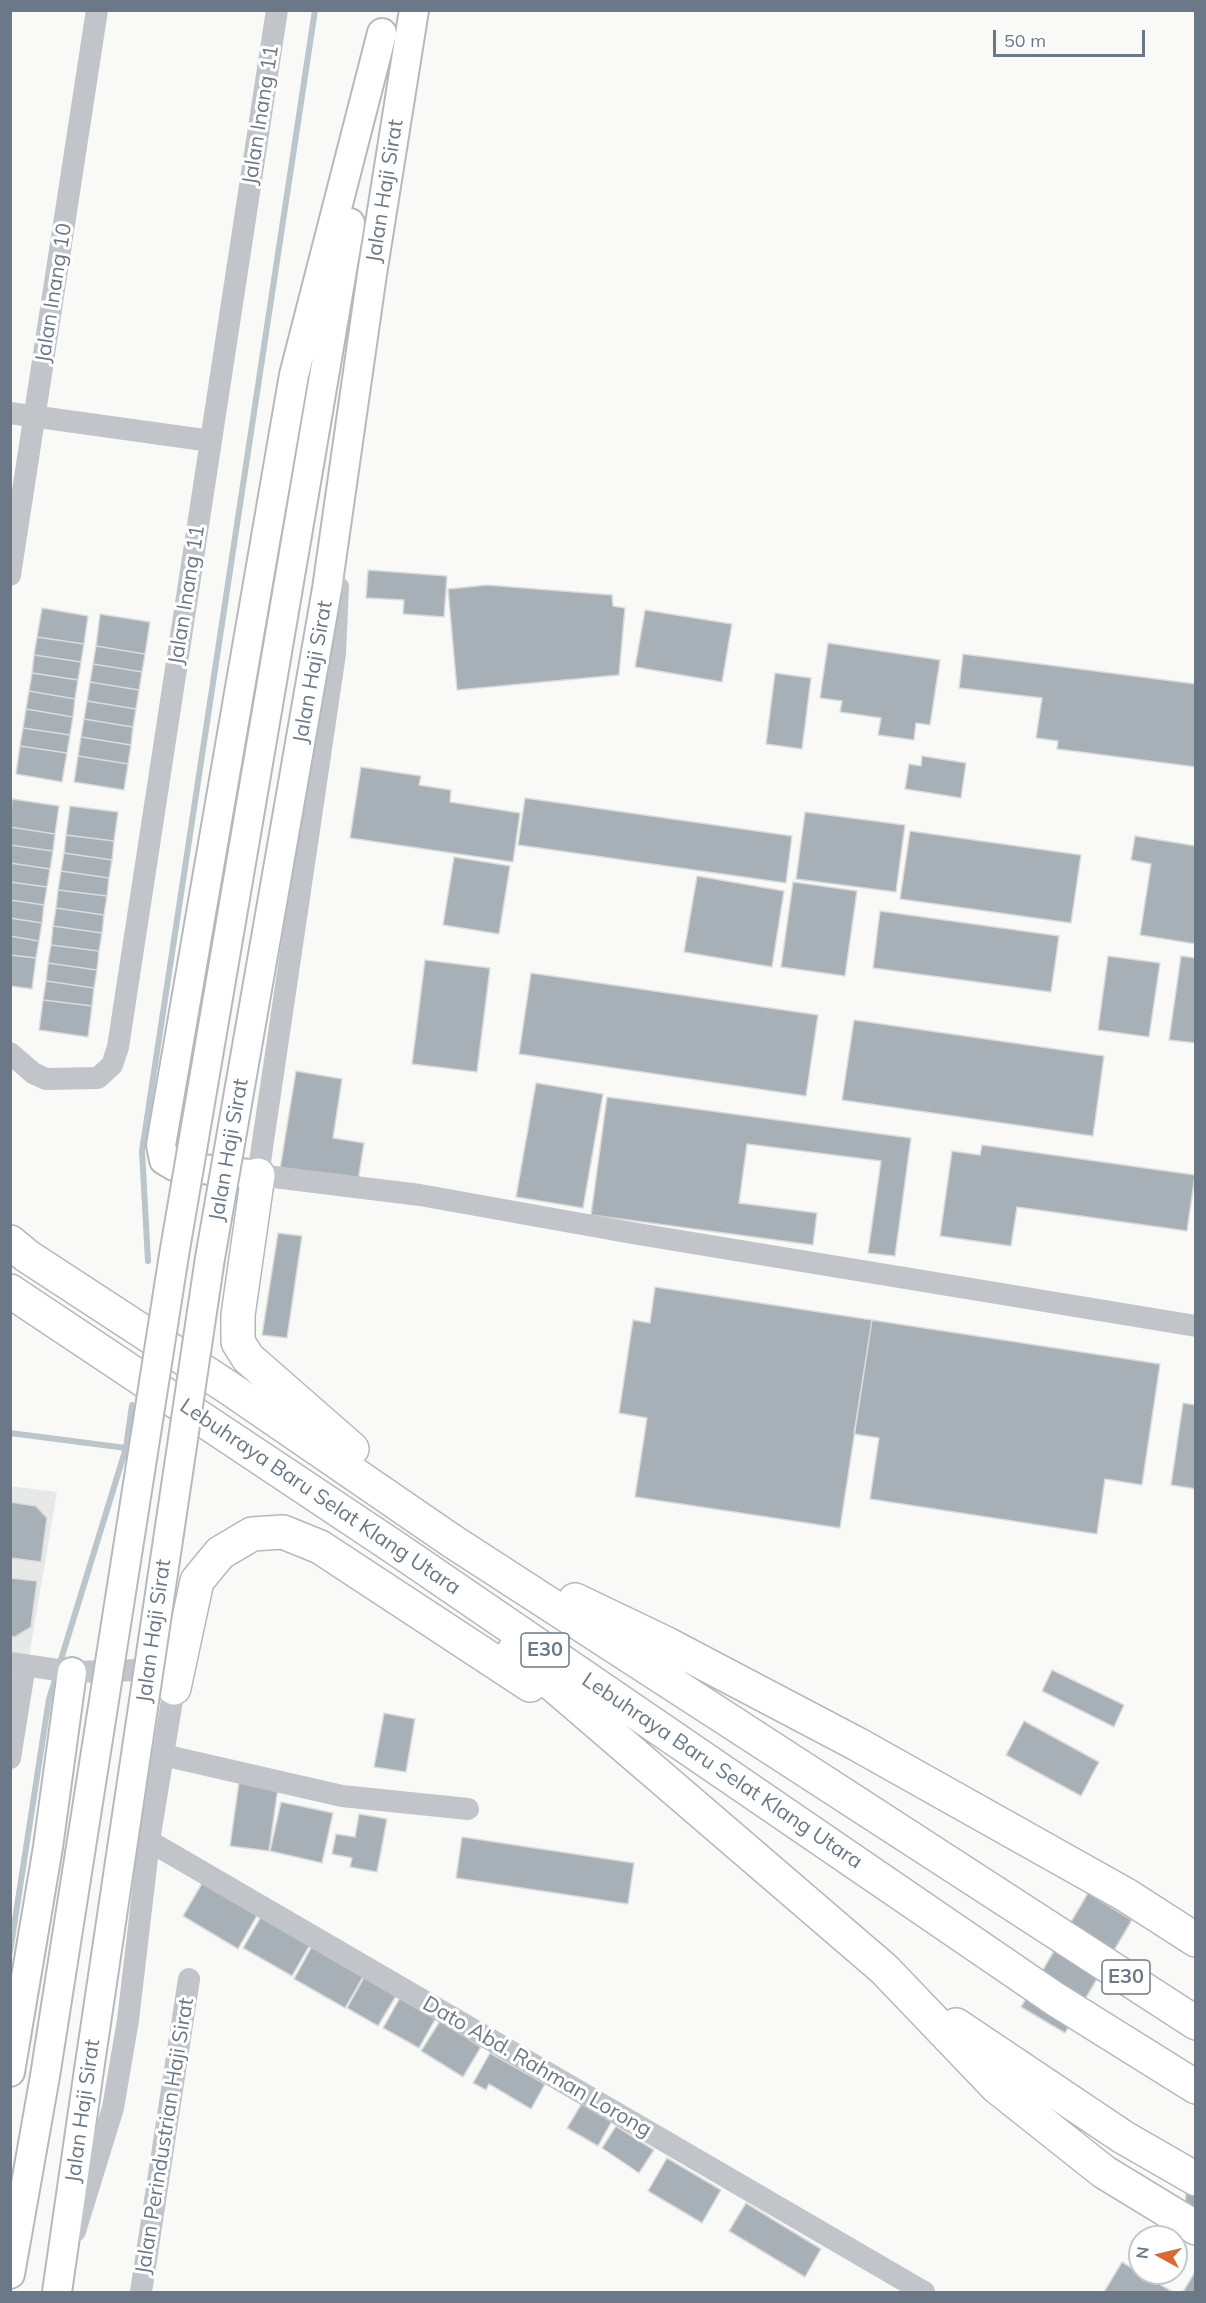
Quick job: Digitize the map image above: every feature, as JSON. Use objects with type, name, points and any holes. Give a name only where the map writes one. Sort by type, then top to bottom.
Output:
[{"type":"highway","points":[[258,1175],[238,1315],[238,1342],[248,1358],[375,1470],[440,1533],[667,1644],[857,1744],[1126,1895],[1196,1940]]},
{"type":"highway","name":"Lebuhraya Baru Selat Klang Utara","points":[[10,1242],[27,1256],[229,1388],[440,1533],[1196,2023]]},
{"type":"highway","name":"Lebuhraya Baru Selat Klang Utara","points":[[10,1291],[398,1549],[1055,1999],[1196,2087]]},
{"type":"highway","points":[[174,1688],[197,1581],[220,1553],[252,1534],[283,1532],[320,1547],[622,1745]]},
{"type":"highway","points":[[398,1549],[912,1996],[997,2087],[1104,2172],[1196,2228]]},
{"type":"highway","points":[[912,1996],[1123,2137],[1196,2179]]},
{"type":"main road","name":"Jalan Haji Sirat","points":[[58,2289],[210,1258],[327,589],[414,10]]},
{"type":"main road","name":"Jalan Haji Sirat","points":[[10,2274],[45,2076],[174,1256],[383,22]]},
{"type":"main road","points":[[258,1175],[174,1166],[164,1160],[161,1145],[294,375],[383,22]]},
{"type":"main road","points":[[10,2073],[48,1847],[44,1667]]},
{"type":"street","name":"Jalan Inang 10","points":[[10,574],[97,10]]},
{"type":"street","name":"Jalan Inang 11","points":[[10,1053],[33,1073],[46,1078],[98,1078],[112,1065],[118,1047],[277,10]]},
{"type":"street","points":[[10,413],[211,441]]},
{"type":"street","points":[[343,478],[335,654],[258,1175],[420,1196],[1196,1326]]},
{"type":"street","points":[[10,1758],[44,1667],[140,1670],[160,1676],[174,1688],[149,1842],[128,2020],[113,2108],[58,2289]]},
{"type":"street","points":[[163,1755],[342,1796],[468,1809]]},
{"type":"street","name":"Dato Abd. Rahman Lorong","points":[[149,1842],[924,2292]]},
{"type":"street","name":"Jalan Perindustrian Haji Sirat","points":[[141,2292],[189,1979]]},
{"type":"shaded area","points":[[11,1486],[57,1492],[11,1763]]},
{"type":"building","points":[[368,570],[447,576],[444,617],[403,614],[404,600],[366,598]]},
{"type":"building","points":[[487,585],[612,595],[613,606],[625,608],[619,675],[457,690],[448,589]]},
{"type":"building","points":[[42,608],[88,616],[84,644],[37,637]]},
{"type":"building","points":[[645,610],[732,624],[722,682],[635,667]]},
{"type":"building","points":[[100,614],[150,622],[145,654],[96,646]]},
{"type":"building","points":[[37,637],[84,644],[81,662],[34,655]]},
{"type":"building","points":[[828,643],[940,660],[930,725],[916,723],[914,740],[878,735],[881,718],[840,712],[842,701],[820,698]]},
{"type":"building","points":[[96,646],[145,654],[142,672],[93,664]]},
{"type":"building","points":[[963,654],[1196,684],[1196,767],[1057,749],[1058,741],[1036,738],[1042,698],[959,688]]},
{"type":"building","points":[[34,655],[81,662],[78,680],[32,673]]},
{"type":"building","points":[[93,664],[142,672],[139,690],[90,682]]},
{"type":"building","points":[[32,673],[78,680],[75,699],[29,691]]},
{"type":"building","points":[[775,673],[811,678],[802,749],[766,744]]},
{"type":"building","points":[[90,682],[139,690],[136,709],[87,701]]},
{"type":"building","points":[[29,691],[75,699],[73,717],[26,709]]},
{"type":"building","points":[[87,701],[136,709],[133,727],[84,719]]},
{"type":"building","points":[[26,709],[73,717],[70,735],[23,728]]},
{"type":"building","points":[[84,719],[133,727],[131,745],[81,737]]},
{"type":"building","points":[[23,728],[70,735],[67,753],[20,746]]},
{"type":"building","points":[[81,737],[131,745],[128,764],[78,756]]},
{"type":"building","points":[[20,746],[67,753],[62,782],[16,774]]},
{"type":"building","points":[[78,756],[128,764],[124,790],[74,782]]},
{"type":"building","points":[[922,756],[966,763],[961,798],[905,789],[909,764],[921,766]]},
{"type":"building","points":[[361,767],[421,776],[419,785],[451,790],[450,802],[520,813],[513,862],[350,838]]},
{"type":"building","points":[[525,798],[792,836],[786,883],[518,845]]},
{"type":"building","points":[[12,799],[59,806],[55,834],[10,827]]},
{"type":"building","points":[[70,806],[118,812],[114,841],[66,835]]},
{"type":"building","points":[[805,812],[905,825],[896,892],[796,879]]},
{"type":"building","points":[[10,827],[55,834],[53,851],[10,845]]},
{"type":"building","points":[[910,831],[1081,855],[1071,923],[900,899]]},
{"type":"building","points":[[66,835],[114,841],[112,860],[64,853]]},
{"type":"building","points":[[1135,836],[1196,846],[1196,944],[1140,935],[1151,864],[1131,860]]},
{"type":"building","points":[[10,845],[53,851],[50,869],[10,863]]},
{"type":"building","points":[[64,853],[112,860],[109,878],[61,871]]},
{"type":"building","points":[[454,857],[510,866],[499,934],[443,925]]},
{"type":"building","points":[[10,863],[50,869],[47,887],[10,882]]},
{"type":"building","points":[[61,871],[109,878],[107,896],[58,890]]},
{"type":"building","points":[[697,876],[784,891],[772,967],[684,952]]},
{"type":"building","points":[[10,882],[47,887],[44,905],[10,900]]},
{"type":"building","points":[[793,882],[857,891],[845,976],[781,967]]},
{"type":"building","points":[[58,890],[107,896],[104,915],[56,908]]},
{"type":"building","points":[[10,900],[44,905],[42,923],[10,918]]},
{"type":"building","points":[[56,908],[104,915],[102,933],[53,926]]},
{"type":"building","points":[[880,911],[1059,936],[1051,992],[873,968]]},
{"type":"building","points":[[10,918],[42,923],[39,941],[10,936]]},
{"type":"building","points":[[53,926],[102,933],[99,951],[51,945]]},
{"type":"building","points":[[10,936],[39,941],[36,958],[10,955]]},
{"type":"building","points":[[51,945],[99,951],[97,970],[48,963]]},
{"type":"building","points":[[10,955],[36,958],[32,989],[10,986]]},
{"type":"building","points":[[1108,956],[1160,963],[1149,1037],[1098,1030]]},
{"type":"building","points":[[1181,956],[1196,958],[1196,1043],[1169,1040]]},
{"type":"building","points":[[425,960],[490,968],[477,1072],[412,1064]]},
{"type":"building","points":[[48,963],[97,970],[94,988],[46,981]]},
{"type":"building","points":[[531,973],[818,1015],[806,1096],[519,1054]]},
{"type":"building","points":[[46,981],[94,988],[92,1006],[43,1000]]},
{"type":"building","points":[[43,1000],[92,1006],[88,1037],[39,1030]]},
{"type":"building","points":[[854,1020],[1104,1056],[1093,1136],[842,1100]]},
{"type":"building","points":[[296,1071],[342,1079],[333,1138],[364,1143],[358,1181],[280,1169]]},
{"type":"building","points":[[536,1083],[603,1094],[583,1208],[516,1197]]},
{"type":"building","points":[[607,1097],[911,1138],[895,1256],[868,1253],[881,1161],[747,1144],[739,1203],[817,1213],[813,1245],[591,1215]]},
{"type":"building","points":[[982,1145],[1195,1175],[1187,1231],[1017,1207],[1011,1246],[940,1236],[952,1151],[980,1155]]},
{"type":"building","points":[[278,1233],[302,1236],[287,1338],[262,1335]]},
{"type":"building","points":[[655,1287],[872,1320],[840,1528],[635,1497],[647,1418],[619,1413],[633,1320],[650,1323]]},
{"type":"building","points":[[872,1320],[1160,1364],[1142,1485],[1105,1479],[1097,1534],[870,1499],[879,1438],[854,1434]]},
{"type":"building","points":[[1183,1403],[1196,1405],[1196,1489],[1171,1485]]},
{"type":"building","points":[[10,1502],[36,1506],[47,1518],[41,1562],[10,1558]]},
{"type":"building","points":[[10,1578],[37,1581],[31,1627],[15,1637],[10,1636]]},
{"type":"building","points":[[1052,1670],[1124,1705],[1114,1727],[1042,1691]]},
{"type":"building","points":[[384,1713],[415,1719],[406,1772],[374,1767]]},
{"type":"building","points":[[1024,1721],[1099,1762],[1081,1796],[1006,1755]]},
{"type":"building","points":[[239,1782],[278,1788],[269,1851],[230,1846]]},
{"type":"building","points":[[281,1802],[333,1813],[322,1863],[270,1851]]},
{"type":"building","points":[[359,1814],[387,1819],[377,1872],[350,1867],[352,1858],[332,1854],[336,1834],[355,1837]]},
{"type":"building","points":[[462,1837],[634,1863],[628,1904],[456,1878]]},
{"type":"building","points":[[204,1880],[259,1912],[238,1949],[183,1916]]},
{"type":"building","points":[[1088,1893],[1132,1920],[1065,2033],[1021,2007]]},
{"type":"building","points":[[262,1915],[311,1943],[292,1976],[243,1948]]},
{"type":"building","points":[[312,1946],[364,1975],[345,2008],[294,1979]]},
{"type":"building","points":[[367,1972],[399,1991],[378,2026],[347,2008]]},
{"type":"building","points":[[401,1996],[437,2016],[419,2048],[383,2028]]},
{"type":"building","points":[[440,2021],[481,2047],[463,2077],[421,2051]]},
{"type":"building","points":[[490,2053],[545,2084],[531,2109],[489,2084],[486,2090],[473,2083]]},
{"type":"building","points":[[582,2103],[612,2121],[598,2146],[567,2128]]},
{"type":"building","points":[[616,2126],[654,2150],[639,2173],[602,2148]]},
{"type":"building","points":[[667,2158],[721,2190],[702,2223],[648,2191]]},
{"type":"building","points":[[1196,2179],[1196,2216],[1185,2204],[1187,2182]]},
{"type":"building","points":[[746,2203],[821,2249],[805,2277],[729,2231]]},
{"type":"building","points":[[1122,2262],[1128,2266],[1128,2285],[1161,2285],[1173,2292],[1104,2292]]},
{"type":"building","points":[[1196,2270],[1196,2292],[1183,2292]]},
{"type":"waterway","points":[[148,1261],[142,1151],[315,10]]},
{"type":"waterway","points":[[126,1448],[132,1405]]},
{"type":"waterway","points":[[10,1433],[126,1448],[59,1666]]},
{"type":"waterway","points":[[10,1952],[49,1699],[56,1676]]}]
